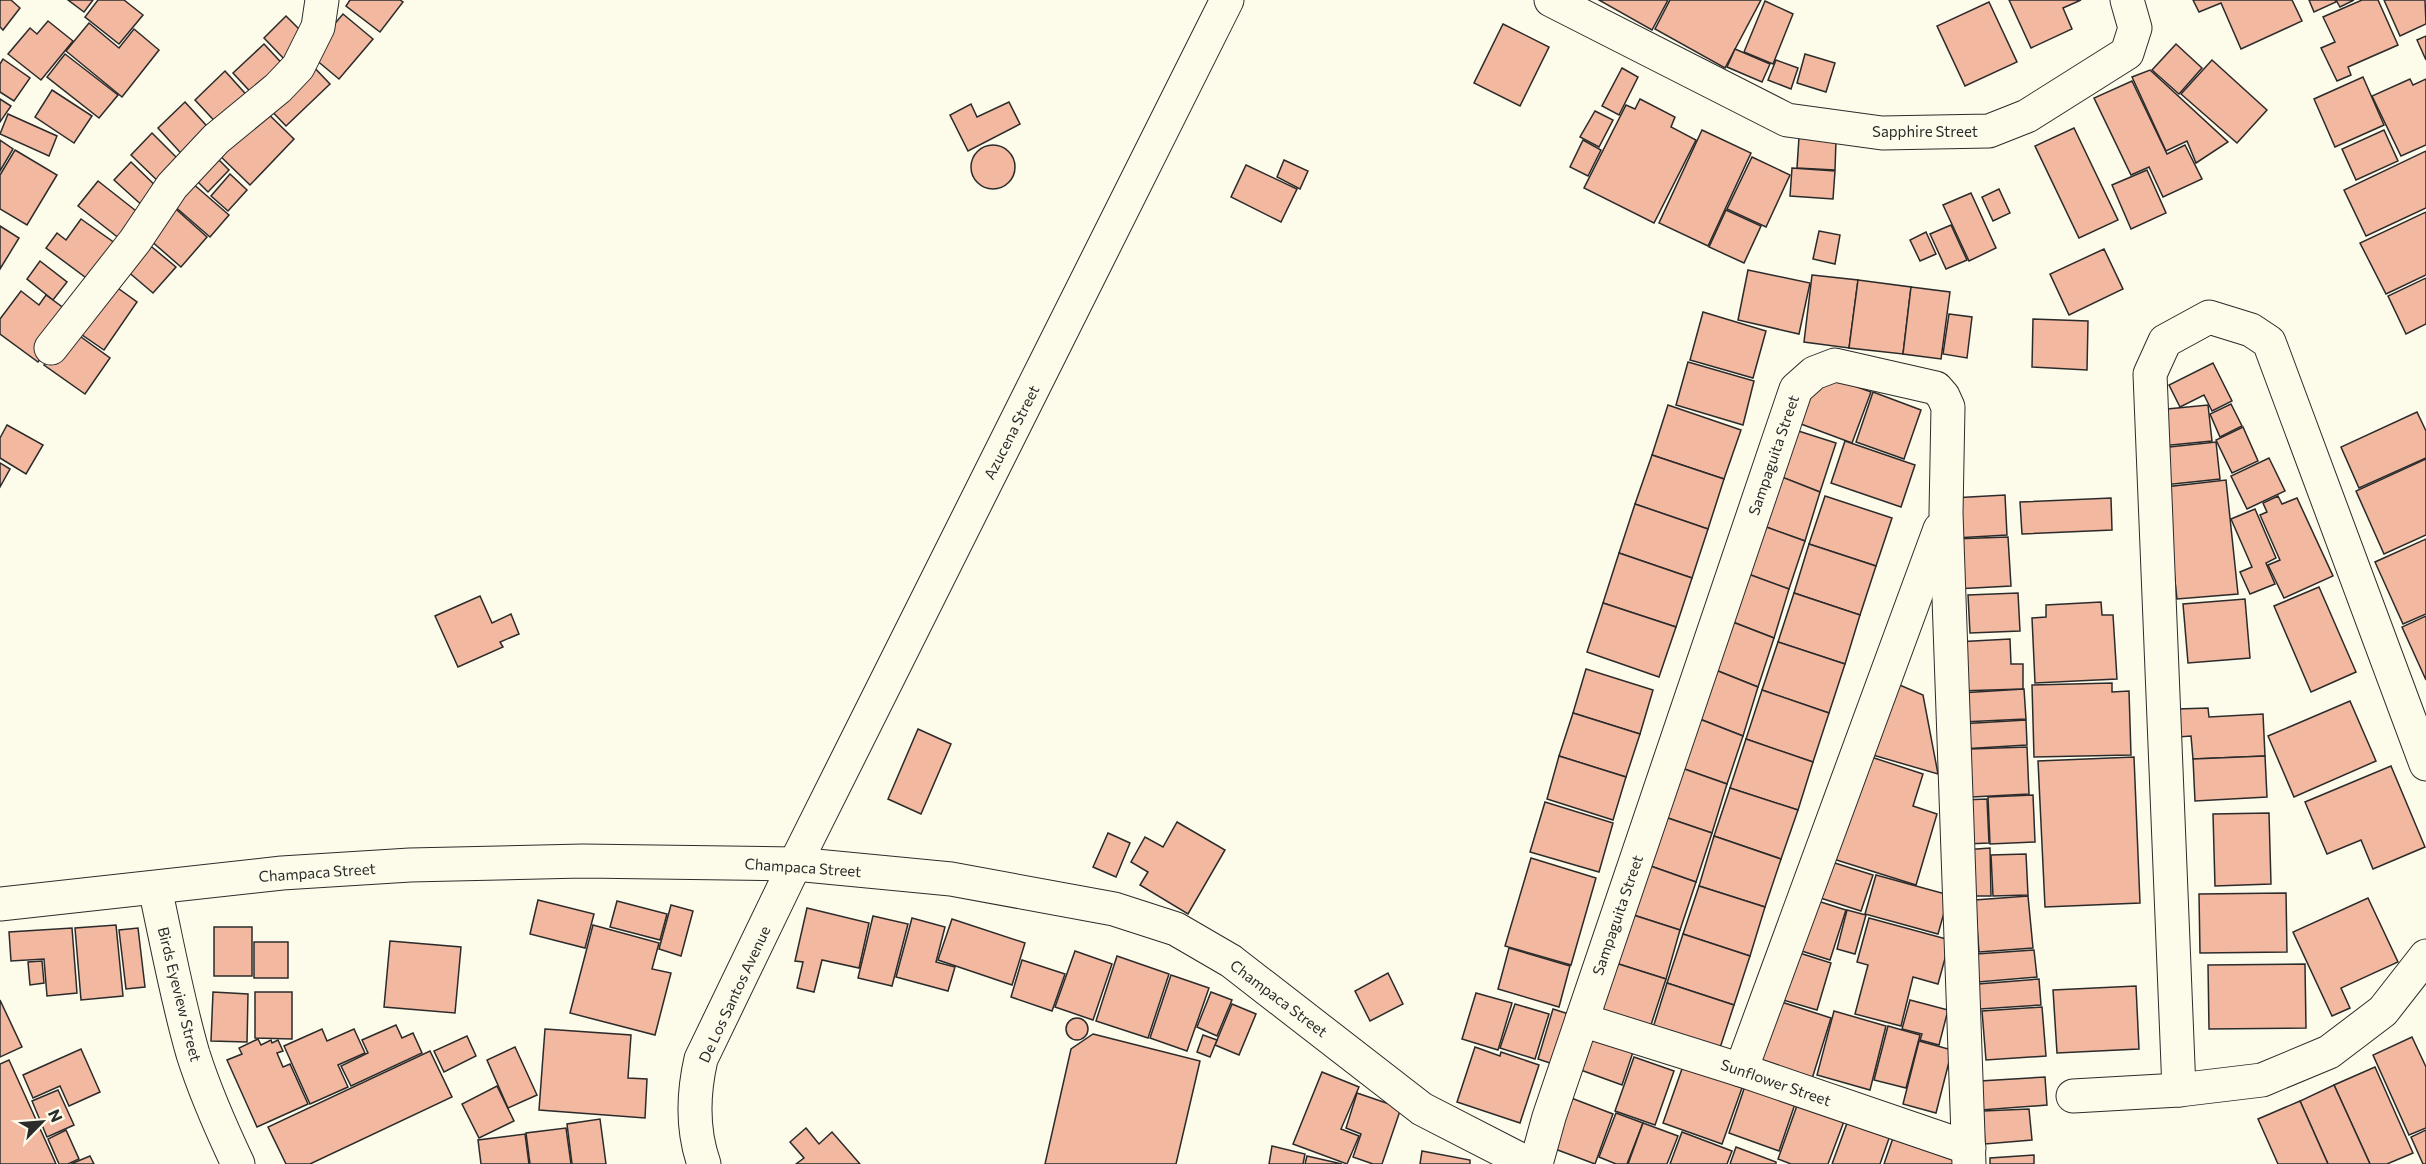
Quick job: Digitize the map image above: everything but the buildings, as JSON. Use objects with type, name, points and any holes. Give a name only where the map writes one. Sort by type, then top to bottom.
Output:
[{"type":"street","points":[[51,348],[135,241],[172,186],[216,139],[298,67],[318,27],[322,0]]},
{"type":"street","name":"Azucena Street","points":[[795,864],[1227,0]]},
{"type":"street","name":"Sapphire Street","points":[[1551,0],[1787,120],[1882,133],[1989,131],[2027,116],[2127,53],[2135,28],[2127,0]]},
{"type":"street","points":[[2179,1090],[2150,374],[2165,341],[2209,317],[2251,330],[2269,342],[2426,764]]},
{"type":"street","name":"Sampaguita Street","points":[[1536,1164],[1549,1117],[1796,389],[1814,373],[1835,365],[1936,388],[1948,407],[1946,513],[1969,1156]]},
{"type":"street","points":[[1742,1070],[1946,513]]},
{"type":"street","name":"Champaca Street","points":[[0,904],[282,873],[410,865],[583,861],[795,864],[951,879],[1114,909],[1176,929],[1232,961],[1422,1109],[1529,1164]]},
{"type":"street","name":"De Los Santos Avenue","points":[[705,1164],[696,1134],[694,1109],[701,1059],[795,864]]},
{"type":"street","name":"Birds Eyeview Street","points":[[155,888],[178,998],[194,1056],[217,1119],[238,1164]]},
{"type":"street","points":[[2073,1096],[2179,1090],[2262,1080],[2329,1052],[2384,1011],[2426,956]]},
{"type":"street","name":"Sunflower Street","points":[[1582,1020],[1742,1070],[1969,1156]]}]
